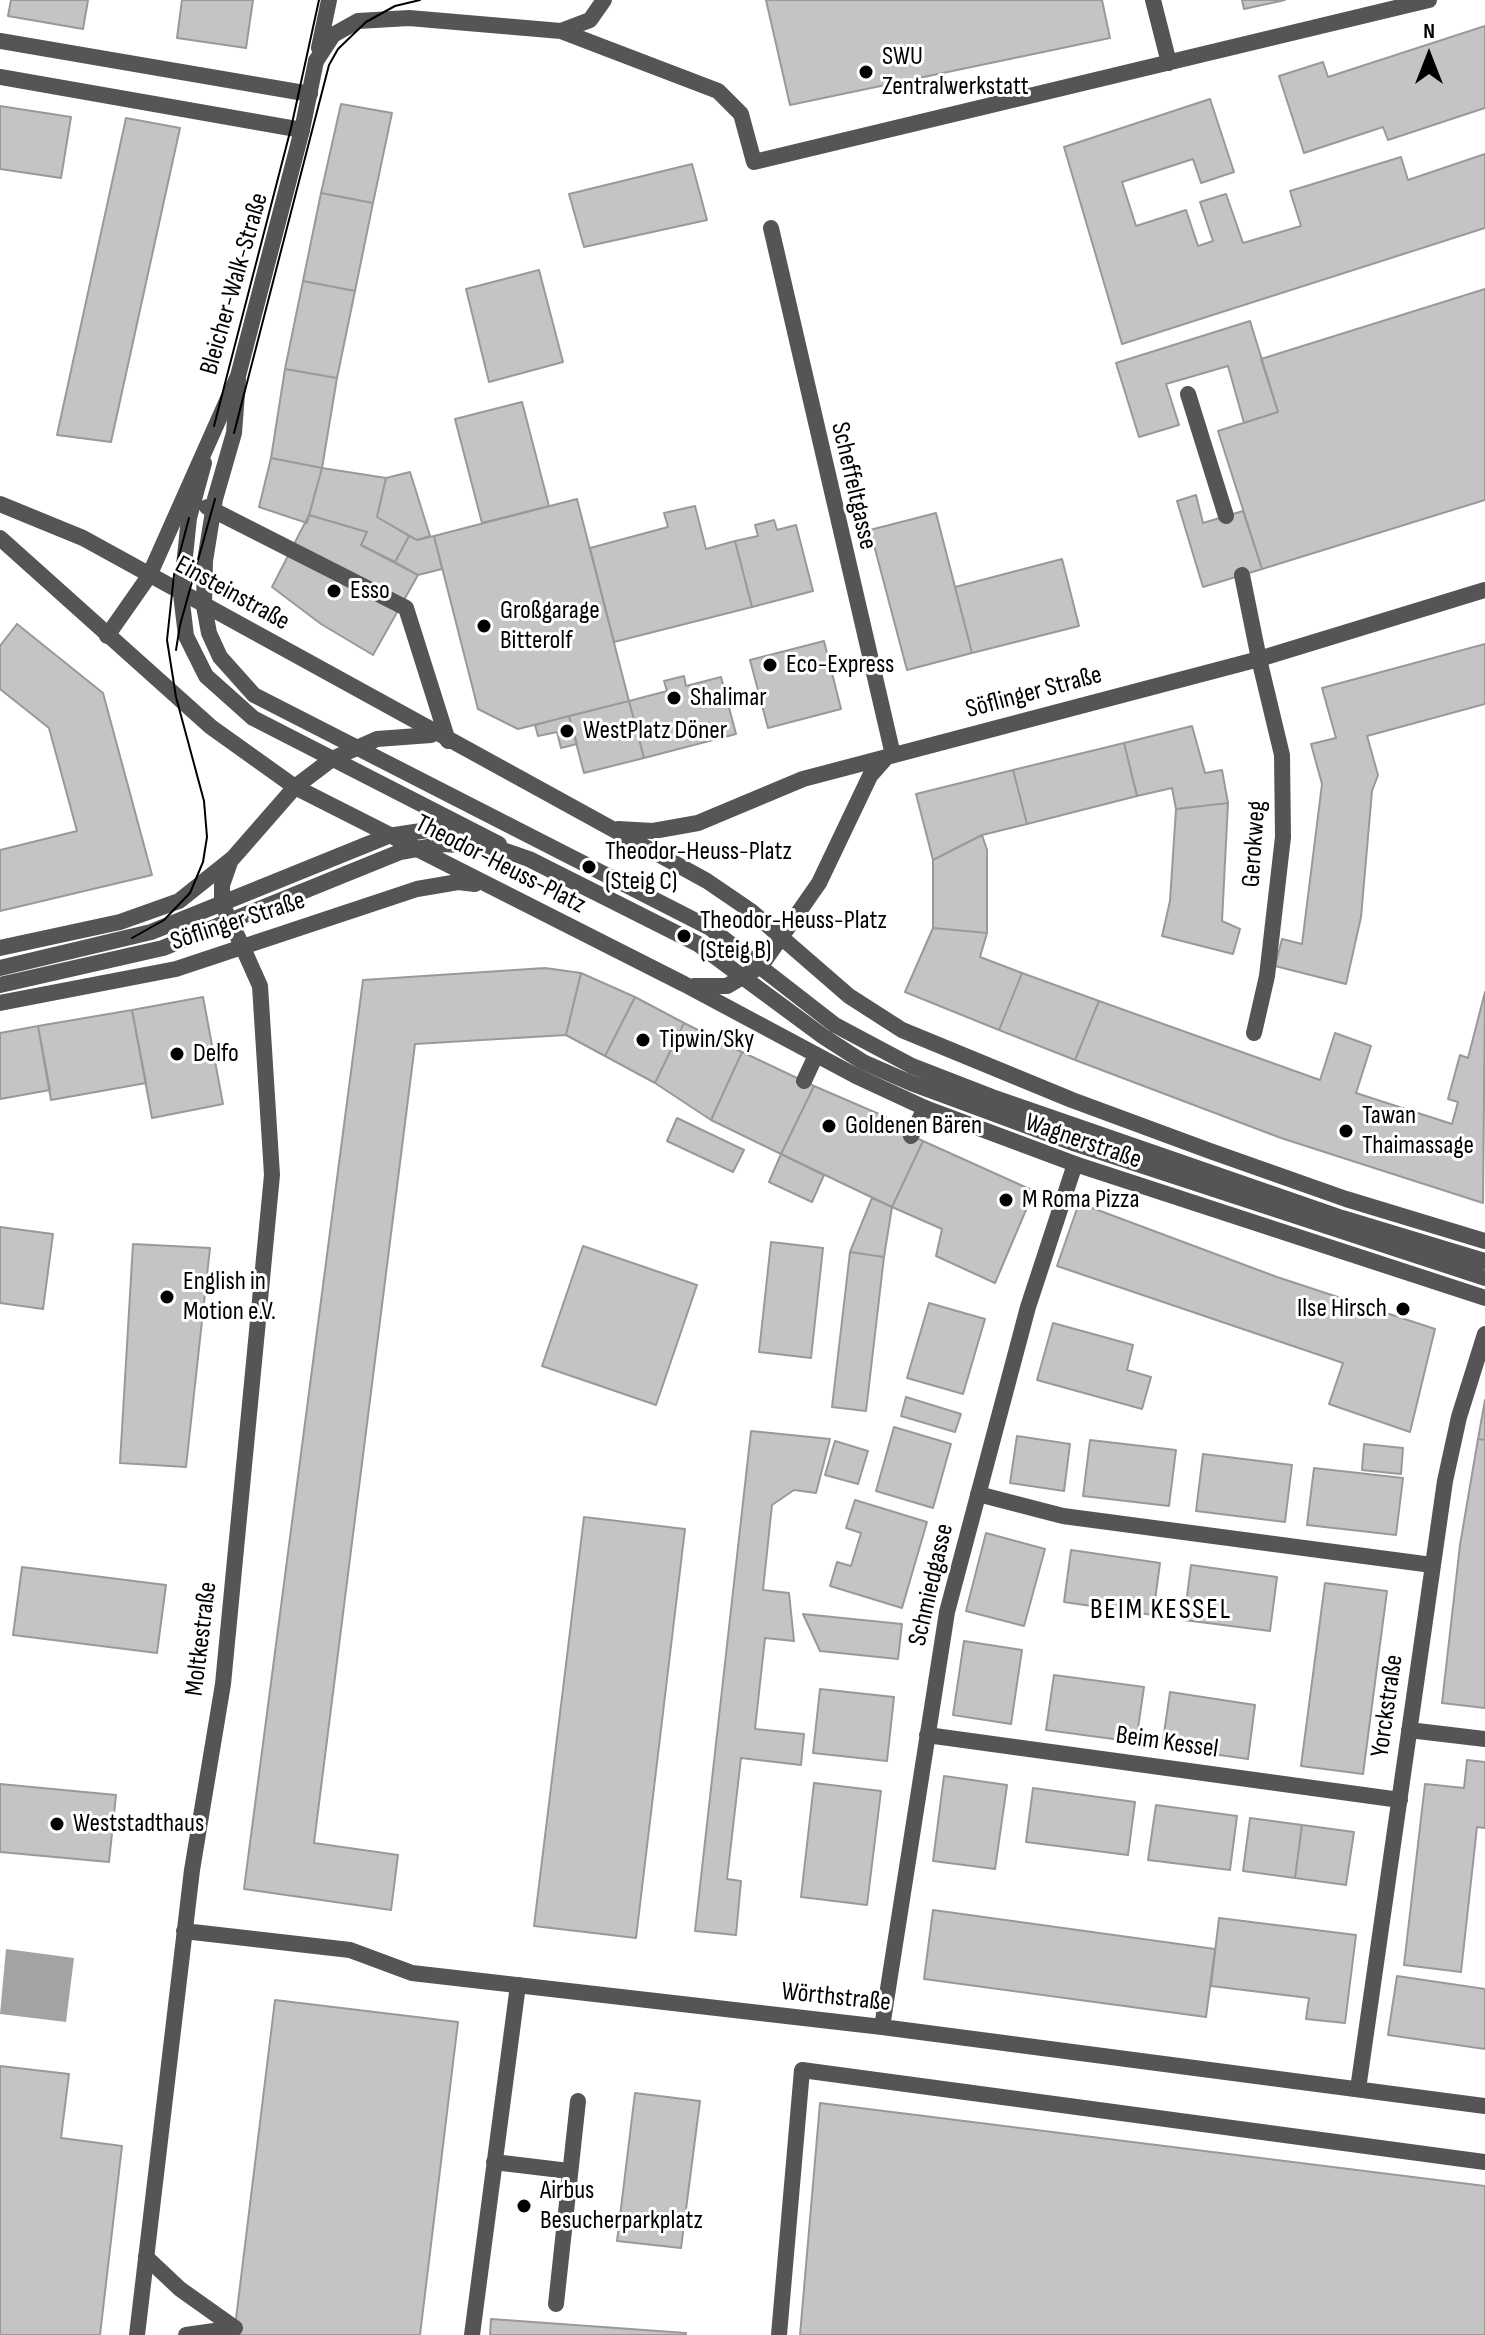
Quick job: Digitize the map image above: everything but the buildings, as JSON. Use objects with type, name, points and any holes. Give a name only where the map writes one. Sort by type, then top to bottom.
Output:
[{"type":"street","name":"Bleicher-Walk-Straße","points":[[107,636],[149,576],[190,498],[214,426],[238,376],[302,130],[329,0]]},
{"type":"street","points":[[561,31],[590,20],[604,0]]},
{"type":"street","points":[[1153,0],[1169,63]]},
{"type":"street","points":[[316,61],[333,35],[344,27],[373,18],[561,31],[718,91],[741,114],[754,162],[1169,63],[1400,4],[1429,0]]},
{"type":"street","points":[[0,41],[310,94]]},
{"type":"street","points":[[0,77],[302,130]]},
{"type":"street","name":"Scheffeltgasse","points":[[771,228],[893,755]]},
{"type":"street","points":[[238,376],[234,433],[213,511],[204,575],[204,606],[209,633],[220,657],[244,688],[274,708],[710,928],[835,1025],[937,1077],[1342,1218],[1485,1261]]},
{"type":"street","points":[[1188,394],[1226,516]]},
{"type":"street","points":[[783,938],[707,881],[442,738],[406,608],[190,498],[181,594],[189,646],[212,683],[253,718],[684,936],[747,977],[824,1037],[863,1062],[935,1094],[1325,1228],[1485,1278]]},
{"type":"street","name":"Einsteinstraße","points":[[0,504],[83,538],[442,738]]},
{"type":"street","points":[[0,538],[211,727],[295,787]]},
{"type":"street","name":"Gerokweg","points":[[1242,575],[1282,755],[1283,837],[1267,976],[1254,1033]]},
{"type":"street","name":"Söflinger Straße","points":[[597,823],[632,831],[674,830],[720,815],[803,779],[1259,659],[1485,590]]},
{"type":"street","name":"Söflinger Straße","points":[[0,948],[100,927],[167,906],[190,893],[233,858],[295,787],[332,759],[352,748],[403,735],[442,738]]},
{"type":"street","points":[[684,984],[705,988],[727,986],[761,966],[830,865],[870,776],[881,761],[893,755]]},
{"type":"street","name":"Theodor-Heuss-Platz","points":[[295,787],[684,984]]},
{"type":"street","points":[[0,968],[132,938],[388,836],[463,825],[498,830],[547,846]]},
{"type":"street","points":[[0,985],[134,956],[228,922],[369,862],[413,849],[472,845],[529,859]]},
{"type":"street","points":[[222,904],[224,875],[233,858]]},
{"type":"street","name":"Söflinger Straße","points":[[0,1003],[176,969],[431,885],[458,882],[488,887]]},
{"type":"street","name":"Moltkestraße","points":[[137,2335],[184,1931],[223,1684],[272,1175],[260,986],[222,904]]},
{"type":"street","points":[[132,938],[167,906]]},
{"type":"street","name":"Wagnerstraße","points":[[783,938],[849,996],[883,1019],[969,1059],[1346,1199],[1485,1241]]},
{"type":"street","name":"Wagnerstraße","points":[[684,984],[816,1055],[925,1108],[1075,1164],[1324,1249],[1485,1298]]},
{"type":"street","points":[[804,1081],[816,1055]]},
{"type":"street","points":[[911,1136],[925,1108]]},
{"type":"street","name":"Schmiedgasse","points":[[882,2027],[947,1612],[1028,1307],[1075,1164]]},
{"type":"street","name":"Yorckstraße","points":[[1358,2089],[1432,1565],[1459,1417],[1485,1334]]},
{"type":"street","points":[[978,1494],[1063,1516],[1432,1565]]},
{"type":"street","points":[[1409,1730],[1485,1739]]},
{"type":"street","name":"Beim Kessel","points":[[927,1735],[1400,1800]]},
{"type":"street","name":"Wörthstraße","points":[[184,1931],[350,1950],[412,1973],[882,2027],[1485,2106]]},
{"type":"street","points":[[472,2335],[518,1985]]},
{"type":"street","points":[[779,2335],[802,2070],[1485,2162]]},
{"type":"street","points":[[556,2304],[578,2101]]},
{"type":"street","points":[[494,2162],[569,2171]]},
{"type":"street","points":[[146,2257],[180,2289],[235,2328],[186,2335]]},
{"type":"shaded area","points":[[6,1949],[74,1958],[66,2022],[0,2014]]},
{"type":"tram line","points":[[214,426],[291,128],[319,0]]},
{"type":"tram line","points":[[234,433],[329,65],[338,49],[366,22],[395,6],[420,0]]},
{"type":"tram line","points":[[176,650],[215,499]]},
{"type":"tram line","points":[[132,938],[164,920],[190,893],[203,862],[207,837],[204,801],[176,697],[167,640],[174,575],[189,518]]},
{"type":"place","name":"SWU Zentralwerkstatt","points":[[866,72]]},
{"type":"place","name":"Esso","points":[[334,591]]},
{"type":"place","name":"Großgarage Bitterolf","points":[[484,626]]},
{"type":"place","name":"Eco-Express","points":[[770,665]]},
{"type":"place","name":"Shalimar","points":[[674,698]]},
{"type":"place","name":"WestPlatz Döner","points":[[567,731]]},
{"type":"place","name":"Theodor-Heuss-Platz (Steig C)","points":[[589,867]]},
{"type":"place","name":"Theodor-Heuss-Platz (Steig B)","points":[[684,936]]},
{"type":"place","name":"Tipwin/Sky","points":[[643,1040]]},
{"type":"place","name":"Delfo","points":[[177,1054]]},
{"type":"place","name":"Goldenen Bären","points":[[829,1126]]},
{"type":"place","name":"Tawan Thaimassage","points":[[1346,1131]]},
{"type":"place","name":"M Roma Pizza","points":[[1006,1200]]},
{"type":"place","name":"English in Motion e.V.","points":[[167,1297]]},
{"type":"place","name":"Ilse Hirsch","points":[[1403,1309]]},
{"type":"place","name":"Weststadthaus","points":[[57,1824]]},
{"type":"place","name":"Airbus Besucherparkplatz","points":[[524,2206]]},
{"type":"district","name":"BEIM KESSEL","points":[[1161,1611]]}]
